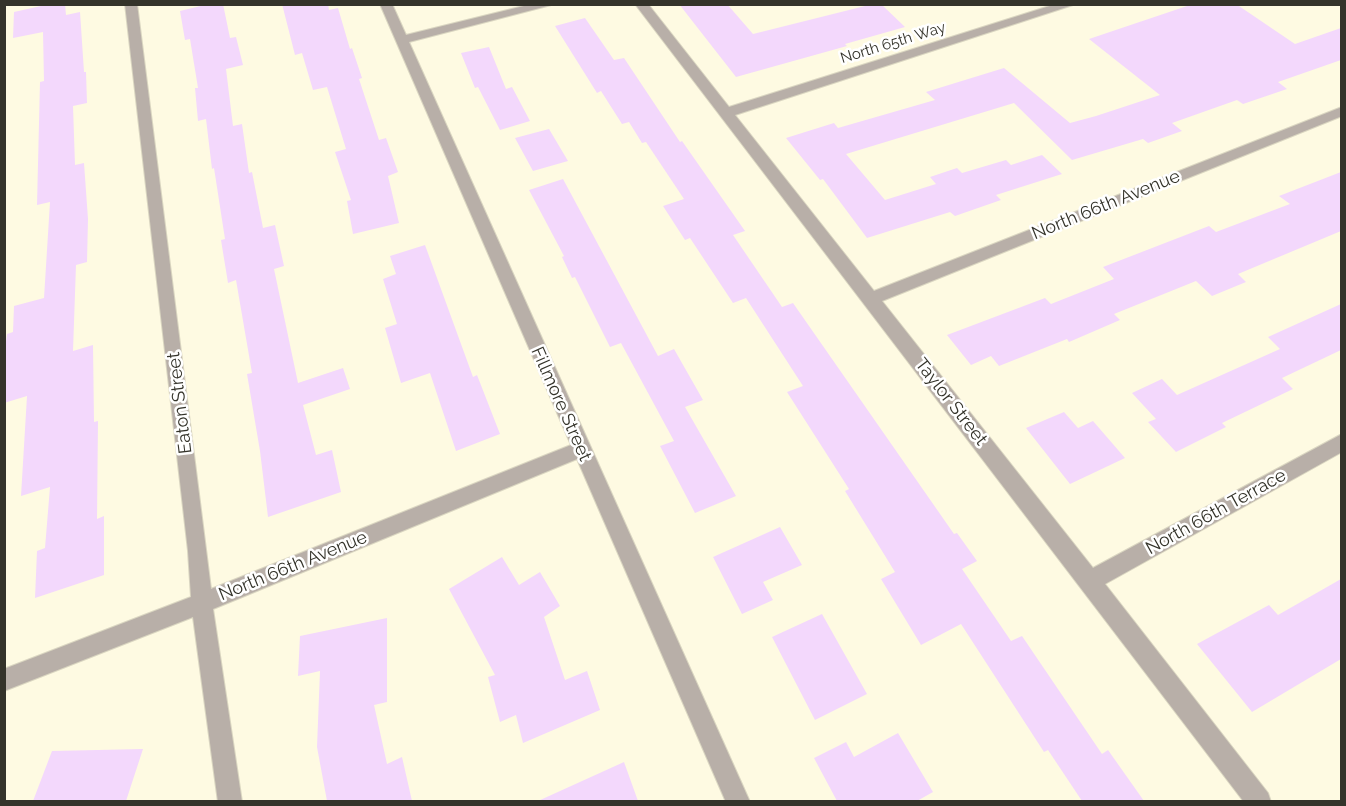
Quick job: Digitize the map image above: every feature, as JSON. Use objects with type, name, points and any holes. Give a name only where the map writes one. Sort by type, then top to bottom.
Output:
[{"type":"street","name":"Eaton Street","points":[[131,4],[198,551],[202,603],[230,801]]},
{"type":"street","name":"Fillmore Street","points":[[386,4],[738,801]]},
{"type":"street","points":[[402,40],[549,4]]},
{"type":"street","name":"Taylor Street","points":[[641,4],[1259,801]]},
{"type":"street","name":"North 65th Way","points":[[725,113],[1070,4]]},
{"type":"street","name":"North 66th Avenue","points":[[870,299],[1341,111]]},
{"type":"street","name":"North 66th Terrace","points":[[1090,581],[1341,442]]},
{"type":"street","name":"North 66th Avenue","points":[[4,680],[202,603],[581,449]]},
{"type":"building","points":[[50,4],[65,4],[66,15],[80,12],[84,72],[86,72],[87,103],[73,106],[75,165],[84,163],[88,219],[87,262],[76,265],[73,351],[93,345],[94,422],[98,421],[97,519],[104,516],[104,575],[35,598],[37,551],[45,548],[50,487],[21,496],[27,396],[4,403],[4,357],[7,334],[13,332],[14,306],[44,298],[50,202],[37,205],[40,82],[44,81],[43,32],[13,38],[14,12]]},
{"type":"building","points":[[209,4],[223,4],[230,38],[236,37],[243,65],[226,69],[233,126],[242,124],[249,173],[252,172],[263,228],[275,225],[284,266],[274,269],[298,383],[343,368],[350,389],[303,405],[316,455],[332,450],[341,492],[268,517],[247,374],[252,373],[236,280],[228,283],[221,240],[225,239],[214,168],[212,169],[206,119],[198,121],[195,88],[198,88],[190,39],[185,40],[180,11]]},
{"type":"building","points":[[282,4],[328,4],[329,10],[338,8],[350,49],[352,48],[362,78],[359,79],[379,140],[386,138],[398,172],[388,176],[399,223],[353,234],[347,201],[351,200],[335,152],[346,149],[327,87],[313,90],[302,53],[295,55]]},
{"type":"building","points":[[679,4],[727,4],[753,34],[873,4],[881,4],[905,27],[736,77]]},
{"type":"building","points":[[1193,4],[1236,4],[1295,44],[1341,28],[1341,60],[1278,82],[1287,89],[1243,104],[1237,100],[1172,123],[1182,131],[1148,143],[1143,139],[1072,160],[1014,103],[846,154],[885,200],[936,184],[930,177],[957,168],[962,173],[1006,160],[1011,165],[1042,155],[1062,174],[996,195],[1001,200],[955,216],[950,212],[867,238],[823,179],[820,180],[786,138],[834,123],[838,128],[935,100],[926,92],[1004,68],[1070,123],[1160,95],[1089,39]]},
{"type":"building","points":[[585,18],[614,60],[624,58],[680,142],[682,141],[745,231],[733,235],[782,307],[793,303],[954,534],[957,533],[977,561],[962,569],[1011,641],[1022,636],[1102,754],[1108,750],[1144,801],[1082,801],[1048,750],[1044,752],[961,624],[921,645],[881,579],[895,572],[845,491],[849,489],[787,392],[803,386],[746,298],[733,303],[690,238],[685,240],[663,206],[684,199],[646,142],[642,143],[629,122],[622,124],[601,91],[597,93],[555,26]]},
{"type":"building","points":[[489,47],[506,89],[512,87],[530,121],[500,130],[478,87],[475,88],[461,53]]},
{"type":"building","points":[[549,129],[568,161],[533,171],[515,138]]},
{"type":"building","points":[[1341,172],[1341,231],[1238,274],[1246,282],[1212,296],[1196,281],[1114,314],[1120,320],[1069,342],[1067,339],[999,366],[991,356],[971,365],[947,335],[1045,298],[1051,304],[1114,279],[1103,267],[1209,226],[1216,232],[1290,204],[1279,196]]},
{"type":"building","points":[[563,179],[658,356],[674,349],[703,400],[685,407],[736,496],[695,513],[660,446],[674,441],[621,343],[610,347],[575,277],[572,278],[562,257],[564,256],[529,190]]},
{"type":"building","points":[[425,245],[473,377],[477,375],[500,434],[456,451],[430,373],[401,383],[385,328],[397,324],[383,279],[396,274],[390,256]]},
{"type":"building","points":[[1341,304],[1341,350],[1282,378],[1293,389],[1222,423],[1226,427],[1176,452],[1148,422],[1156,419],[1132,393],[1162,379],[1177,395],[1280,349],[1268,337]]},
{"type":"building","points":[[1064,412],[1078,428],[1093,421],[1125,458],[1070,484],[1026,428]]},
{"type":"building","points":[[780,527],[802,565],[763,582],[773,600],[742,614],[713,557]]},
{"type":"building","points":[[502,557],[519,585],[540,572],[560,606],[544,617],[565,680],[587,671],[600,710],[523,743],[516,715],[500,722],[488,677],[495,675],[449,589]]},
{"type":"building","points":[[1341,579],[1341,659],[1252,712],[1197,644],[1269,605],[1278,615]]},
{"type":"building","points":[[822,614],[867,694],[815,720],[772,637]]},
{"type":"building","points":[[387,618],[387,702],[374,705],[387,764],[402,757],[412,801],[327,801],[317,747],[320,671],[298,676],[300,636]]},
{"type":"building","points":[[898,733],[933,792],[917,801],[837,801],[814,758],[846,742],[854,757]]},
{"type":"building","points":[[143,749],[126,801],[33,801],[52,751]]},
{"type":"building","points":[[624,762],[638,801],[538,801]]}]
